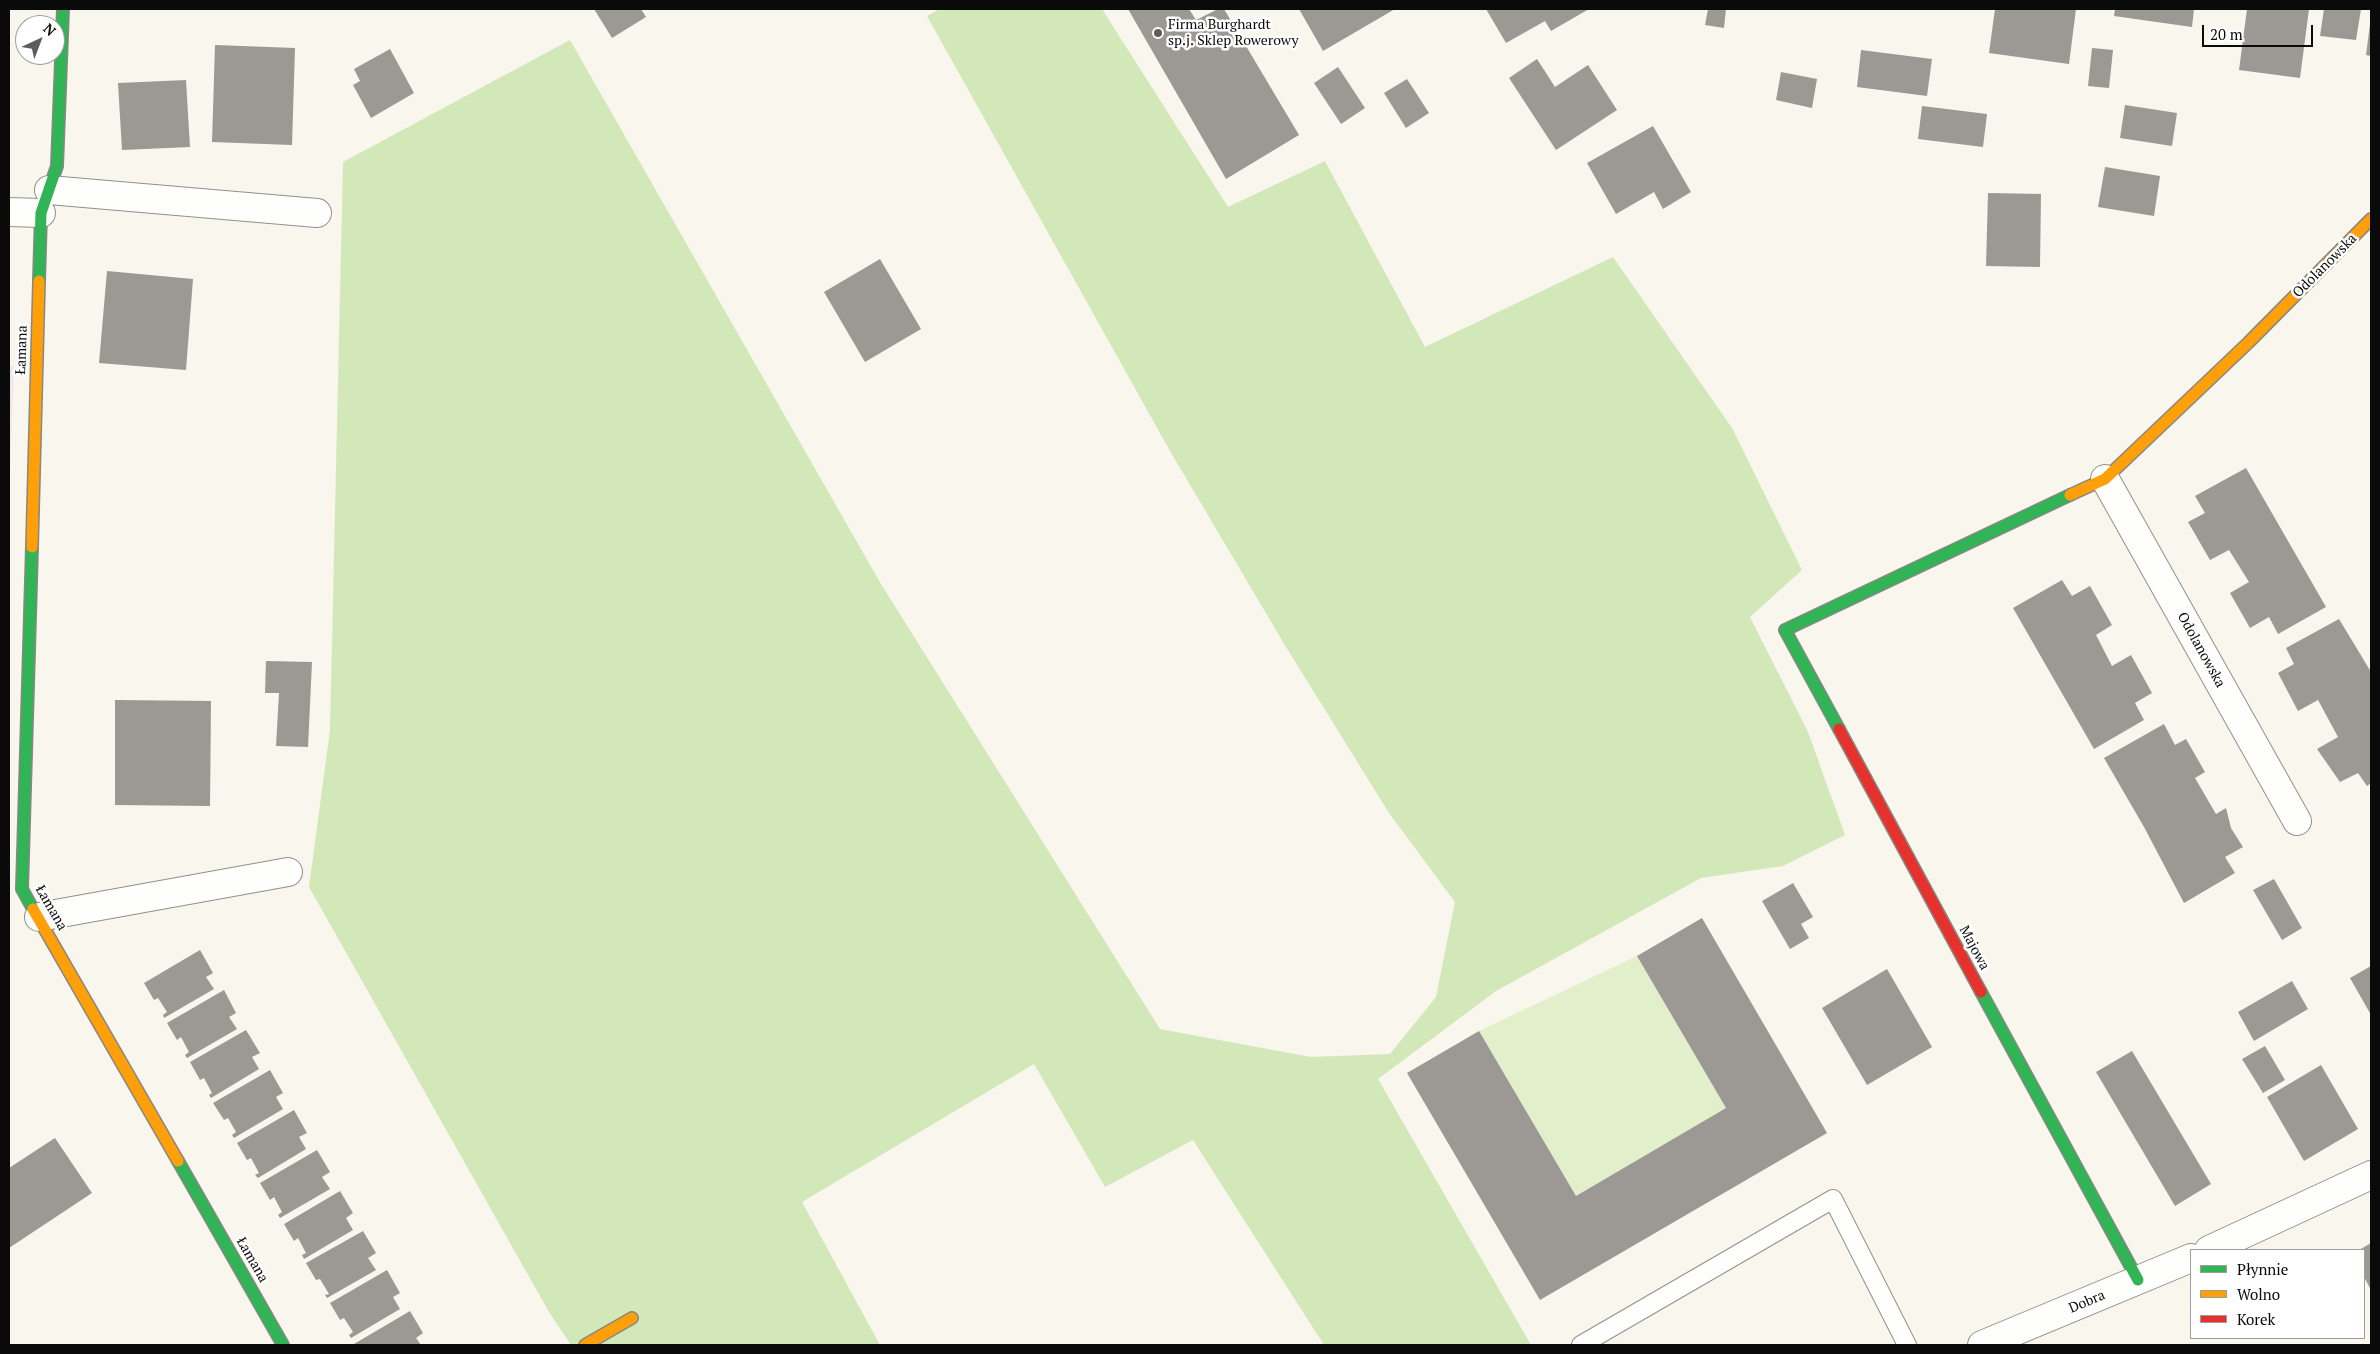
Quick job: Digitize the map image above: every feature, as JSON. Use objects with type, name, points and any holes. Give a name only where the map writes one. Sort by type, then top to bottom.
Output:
[{"type":"street","name":"Łamana","points":[[63,9],[57,166],[45,202],[22,889],[283,1345]]},
{"type":"street","points":[[9,212],[45,202],[317,213]]},
{"type":"street","name":"Odolanowska","points":[[1785,630],[2105,479],[2248,343],[2371,219]]},
{"type":"street","name":"Odolanowska","points":[[2105,479],[2297,820]]},
{"type":"street","name":"Majowa","points":[[1785,630],[2138,1280]]},
{"type":"street","points":[[39,917],[288,872]]},
{"type":"street","points":[[2211,1249],[2371,1175]]},
{"type":"street","name":"Dobra","points":[[1982,1345],[2190,1258]]},
{"type":"street","points":[[585,1345],[632,1318]]},
{"type":"lane","points":[[1581,1345],[1833,1199],[1907,1345]]},
{"type":"shaded area","points":[[9,366],[14,366],[9,498]]},
{"type":"green space","points":[[940,9],[1102,9],[1228,207],[1325,161],[1425,347],[1613,257],[1732,428],[1802,570],[1750,617],[1808,732],[1845,835],[1783,866],[1701,878],[1496,991],[1378,1079],[1531,1345],[1324,1345],[1193,1140],[1105,1187],[1034,1064],[802,1202],[880,1345],[571,1345],[549,1312],[309,887],[330,730],[343,162],[570,40],[881,584],[1160,1029],[1311,1057],[1390,1054],[1436,997],[1455,902],[1389,813],[1286,647],[1170,451],[927,16]]},
{"type":"green space","points":[[1637,956],[1726,1108],[1576,1196],[1479,1031]]},
{"type":"building","points":[[594,9],[641,9],[646,17],[612,38]]},
{"type":"building","points":[[1128,9],[1189,9],[1196,20],[1218,9],[1224,9],[1299,135],[1226,179]]},
{"type":"building","points":[[1299,9],[1395,9],[1323,51]]},
{"type":"building","points":[[1486,9],[1589,9],[1551,31],[1545,21],[1506,43]]},
{"type":"building","points":[[1708,9],[1726,9],[1724,28],[1705,25]]},
{"type":"building","points":[[1995,9],[2076,9],[2069,64],[1989,53]]},
{"type":"building","points":[[2115,9],[2194,9],[2192,27],[2114,16]]},
{"type":"building","points":[[2247,9],[2309,9],[2300,78],[2239,70]]},
{"type":"building","points":[[2324,9],[2361,9],[2356,40],[2320,36]]},
{"type":"building","points":[[2371,24],[2371,56],[2366,55]]},
{"type":"building","points":[[215,45],[295,48],[292,145],[212,142]]},
{"type":"building","points":[[2092,48],[2113,50],[2109,88],[2088,86]]},
{"type":"building","points":[[390,49],[414,93],[371,118],[353,85],[360,81],[354,69]]},
{"type":"building","points":[[1861,50],[1932,59],[1927,96],[1857,87]]},
{"type":"building","points":[[1537,59],[1555,87],[1588,65],[1617,110],[1556,150],[1509,78]]},
{"type":"building","points":[[1338,67],[1365,108],[1341,124],[1314,83]]},
{"type":"building","points":[[1781,72],[1817,79],[1812,108],[1776,100]]},
{"type":"building","points":[[1407,79],[1429,113],[1406,128],[1384,93]]},
{"type":"building","points":[[186,80],[190,147],[122,150],[118,83]]},
{"type":"building","points":[[2125,105],[2177,113],[2172,146],[2120,138]]},
{"type":"building","points":[[1922,106],[1987,114],[1983,147],[1918,139]]},
{"type":"building","points":[[1653,126],[1691,192],[1663,209],[1654,192],[1616,214],[1587,163]]},
{"type":"building","points":[[2105,167],[2160,176],[2154,216],[2098,207]]},
{"type":"building","points":[[1988,193],[2041,194],[2040,267],[1986,266]]},
{"type":"building","points":[[880,259],[921,329],[865,362],[824,292]]},
{"type":"building","points":[[107,271],[193,279],[186,370],[99,363]]},
{"type":"building","points":[[2246,468],[2326,607],[2278,634],[2269,617],[2250,628],[2230,593],[2249,582],[2229,550],[2210,560],[2188,522],[2205,513],[2195,496]]},
{"type":"building","points":[[2062,580],[2072,596],[2090,586],[2112,625],[2096,635],[2112,666],[2131,655],[2152,693],[2135,703],[2144,720],[2094,749],[2013,608]]},
{"type":"building","points":[[2339,619],[2371,672],[2371,783],[2367,786],[2358,773],[2340,782],[2317,749],[2338,737],[2318,700],[2298,711],[2278,673],[2294,664],[2286,648]]},
{"type":"building","points":[[266,661],[312,662],[308,747],[276,746],[279,693],[265,693]]},
{"type":"building","points":[[115,700],[211,701],[210,806],[115,805]]},
{"type":"building","points":[[2164,724],[2175,745],[2186,739],[2205,772],[2195,778],[2216,814],[2226,808],[2231,828],[2243,847],[2225,857],[2235,873],[2184,903],[2144,827],[2104,758]]},
{"type":"building","points":[[2274,879],[2302,928],[2282,940],[2253,890]]},
{"type":"building","points":[[1793,883],[1813,917],[1801,924],[1809,938],[1790,949],[1762,901]]},
{"type":"building","points":[[1702,918],[1827,1133],[1540,1300],[1407,1073],[1479,1031],[1576,1196],[1726,1108],[1637,956]]},
{"type":"building","points":[[200,950],[213,973],[206,977],[214,989],[164,1018],[163,1015],[167,1012],[158,998],[154,1000],[144,983]]},
{"type":"building","points":[[2371,966],[2371,1015],[2350,978]]},
{"type":"building","points":[[1887,969],[1932,1047],[1867,1085],[1822,1008]]},
{"type":"building","points":[[2292,981],[2308,1009],[2254,1041],[2238,1012]]},
{"type":"building","points":[[224,990],[236,1013],[229,1017],[237,1029],[187,1058],[185,1055],[189,1052],[181,1037],[177,1040],[167,1023]]},
{"type":"building","points":[[246,1030],[260,1053],[252,1057],[259,1069],[211,1098],[209,1095],[212,1093],[204,1078],[200,1080],[190,1062]]},
{"type":"building","points":[[2265,1046],[2285,1080],[2263,1093],[2242,1059]]},
{"type":"building","points":[[2132,1051],[2211,1184],[2175,1206],[2096,1072]]},
{"type":"building","points":[[2321,1065],[2358,1129],[2304,1161],[2267,1097]]},
{"type":"building","points":[[270,1070],[283,1093],[276,1097],[283,1109],[234,1138],[232,1135],[236,1132],[228,1118],[224,1120],[213,1103]]},
{"type":"building","points":[[294,1110],[307,1133],[299,1137],[306,1149],[258,1178],[255,1175],[259,1173],[251,1158],[247,1160],[237,1143]]},
{"type":"building","points":[[55,1138],[92,1193],[9,1248],[9,1168]]},
{"type":"building","points":[[317,1150],[330,1172],[322,1177],[330,1189],[280,1218],[278,1215],[282,1212],[274,1197],[270,1200],[260,1183]]},
{"type":"building","points":[[340,1191],[353,1213],[346,1218],[353,1230],[304,1259],[302,1255],[306,1253],[298,1238],[294,1241],[284,1224]]},
{"type":"building","points":[[363,1231],[376,1253],[368,1258],[376,1270],[327,1298],[325,1295],[329,1294],[320,1279],[316,1280],[306,1263]]},
{"type":"building","points":[[2371,1243],[2371,1290],[2365,1279],[2365,1249],[2361,1249]]},
{"type":"building","points":[[387,1270],[400,1293],[393,1297],[400,1309],[351,1338],[349,1335],[353,1332],[344,1318],[340,1320],[330,1303]]},
{"type":"building","points":[[410,1311],[423,1333],[416,1338],[421,1345],[354,1344]]},
{"type":"traffic: fast","points":[[39,281],[41,213],[57,166],[63,9]]},
{"type":"traffic: fast","points":[[1839,729],[1785,630],[2070,495]]},
{"type":"traffic: fast","points":[[32,547],[22,889],[33,909]]},
{"type":"traffic: fast","points":[[1981,992],[2138,1280]]},
{"type":"traffic: fast","points":[[178,1161],[283,1345]]},
{"type":"traffic: slow","points":[[2070,495],[2105,479],[2248,343],[2371,219]]},
{"type":"traffic: slow","points":[[32,547],[39,281]]},
{"type":"traffic: slow","points":[[33,909],[178,1161]]},
{"type":"traffic: slow","points":[[585,1345],[632,1318]]},
{"type":"traffic: jam","points":[[1839,729],[1981,992]]},
{"type":"place","name":"Firma Burghardt sp.j. Sklep Rowerowy","points":[[1158,33]]}]
